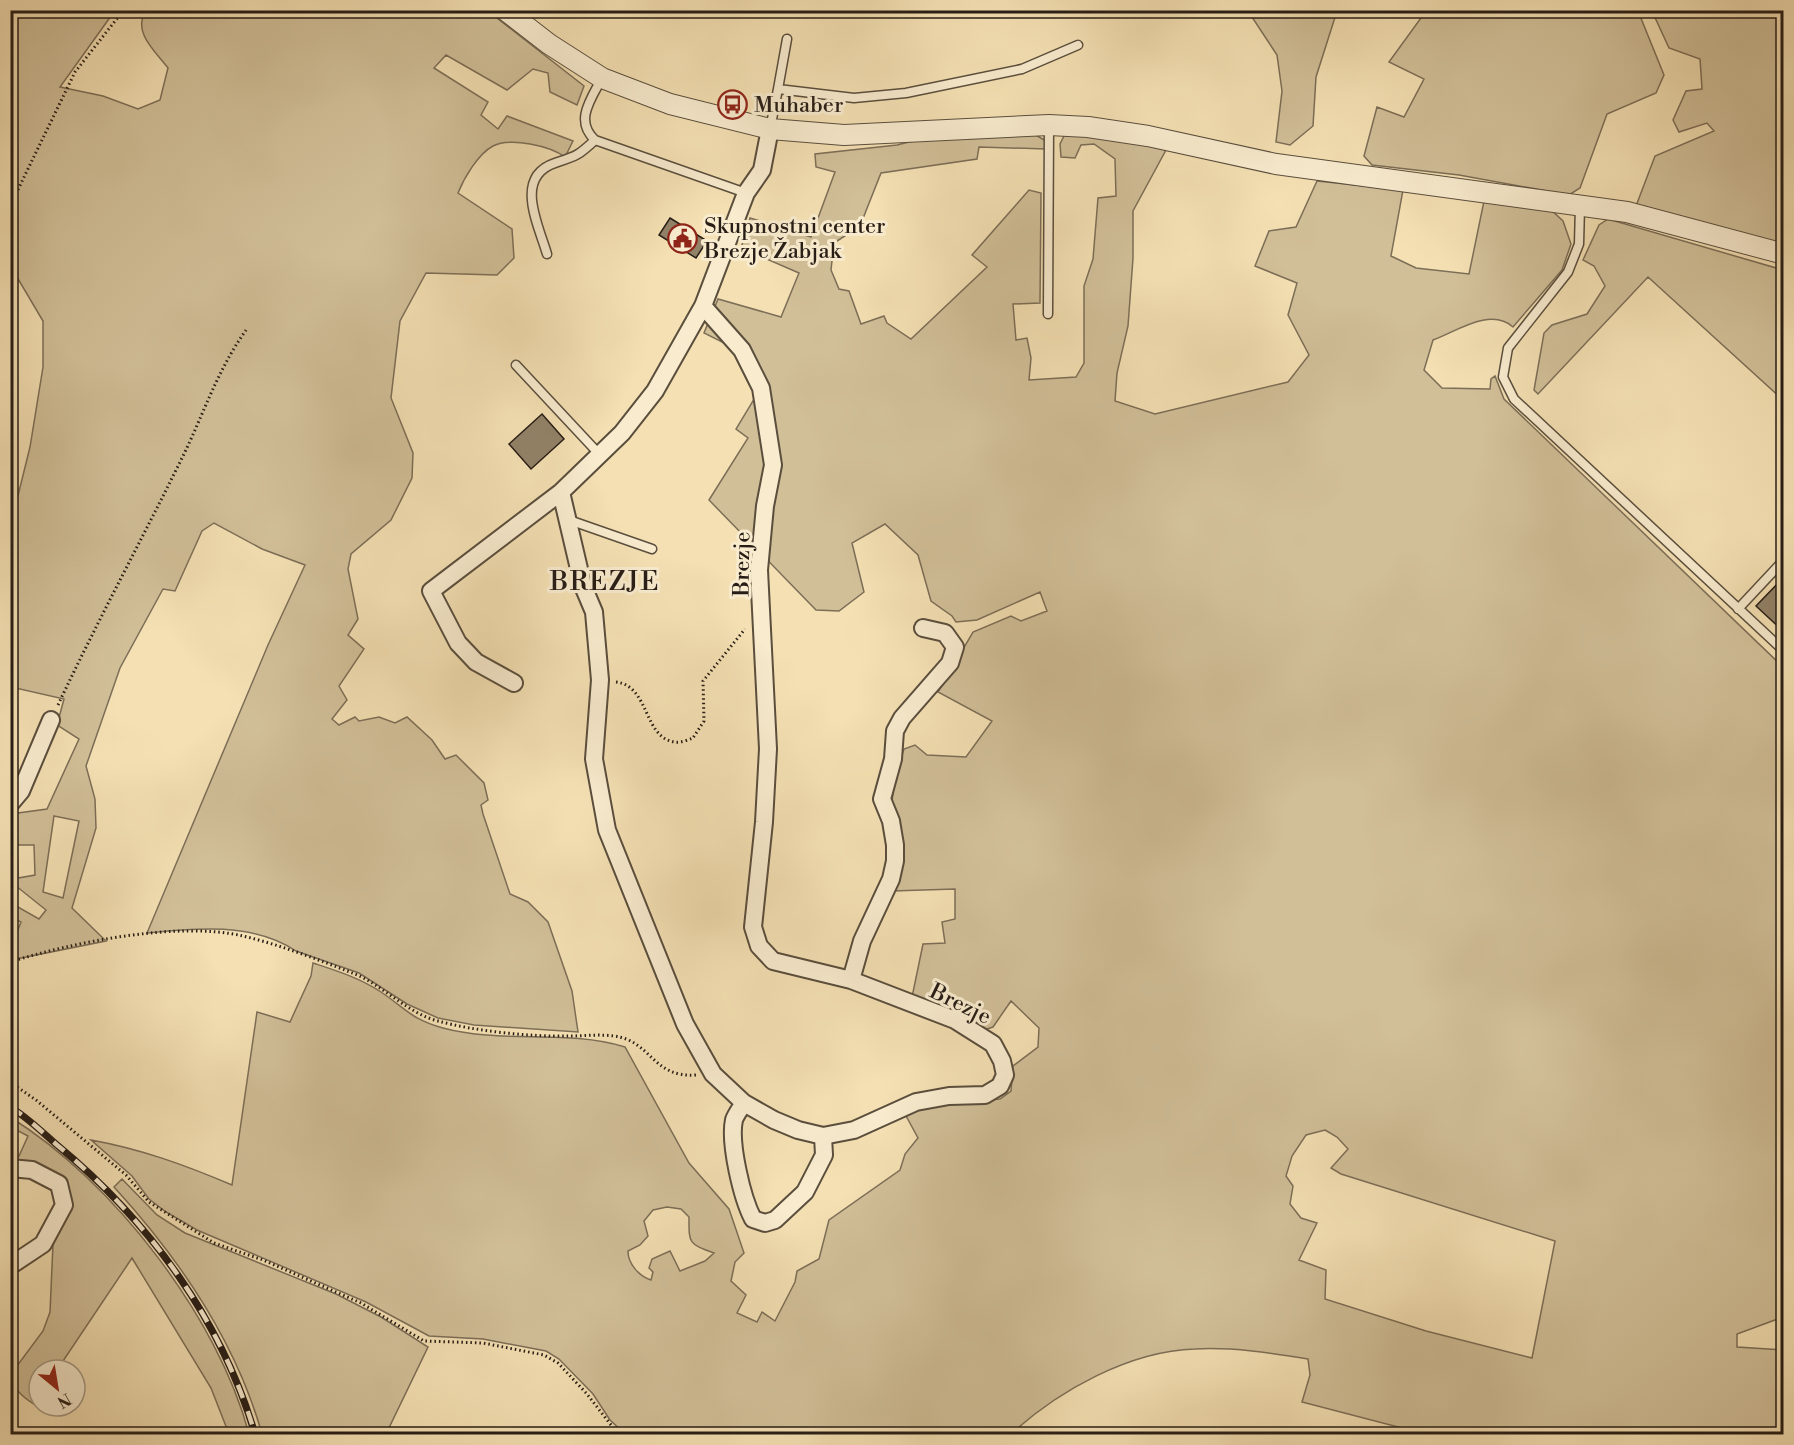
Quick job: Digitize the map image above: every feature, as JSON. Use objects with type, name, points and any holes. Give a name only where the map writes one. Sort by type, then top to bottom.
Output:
[{"type":"street","points":[[505,10],[549,45],[602,78],[670,104],[770,129],[844,135],[1049,125],[1088,127],[1148,136],[1276,164],[1628,212],[1784,254]]},
{"type":"street","points":[[514,683],[477,662],[458,643],[431,591],[561,492],[622,433],[655,391],[703,306],[746,193],[762,170],[770,129]]},
{"type":"street","name":"Brezje","points":[[561,492],[583,586],[594,612],[600,680],[594,759],[607,830],[686,1024],[713,1074],[744,1103],[798,1130],[823,1136],[854,1130],[915,1102],[949,1096],[985,1095],[1000,1086],[1005,1075],[1002,1061],[993,1044],[955,1020],[851,980],[773,961],[759,946],[753,927],[764,822],[768,749],[763,611],[759,570],[765,506],[773,465],[760,388],[742,350],[703,306]]},
{"type":"street","points":[[851,980],[862,941],[891,879],[895,861],[891,821],[882,799],[893,759],[895,731],[902,718],[950,663],[955,646],[945,633],[923,628]]},
{"type":"street","points":[[10,804],[21,791],[51,720]]},
{"type":"street","points":[[744,1103],[734,1119],[734,1143],[746,1206],[753,1219],[765,1223],[775,1220],[805,1192],[824,1155],[823,1136]]},
{"type":"street","points":[[10,1168],[32,1170],[58,1184],[64,1205],[43,1244],[10,1266]]},
{"type":"lane","points":[[770,129],[787,39]]},
{"type":"lane","points":[[778,89],[854,98],[906,93],[1022,69],[1078,45]]},
{"type":"lane","points":[[602,78],[586,109],[584,122],[587,133],[595,140],[746,193]]},
{"type":"lane","points":[[1048,314],[1049,125]]},
{"type":"lane","points":[[548,254],[530,198],[533,181],[542,170],[579,155],[595,140]]},
{"type":"lane","points":[[1580,206],[1579,244],[1568,272],[1508,348],[1503,377],[1514,399],[1784,651]]},
{"type":"lane","points":[[516,365],[600,455]]},
{"type":"lane","points":[[569,520],[652,549]]},
{"type":"lane","points":[[1738,609],[1783,561]]},
{"type":"path","points":[[10,206],[75,72],[119,16],[127,10]]},
{"type":"path","points":[[51,720],[93,631],[181,461],[224,361],[246,330]]},
{"type":"path","points":[[600,680],[626,683],[641,699],[658,734],[675,743],[693,738],[704,721],[703,681],[727,649],[763,611]]},
{"type":"path","points":[[10,962],[47,951],[143,935],[190,930],[243,936],[357,975],[415,1011],[436,1021],[473,1028],[567,1036],[616,1036],[638,1044],[664,1070],[681,1076],[713,1074]]},
{"type":"path","points":[[10,1082],[36,1100],[126,1175],[148,1202],[214,1243],[263,1260],[361,1303],[424,1341],[483,1343],[544,1355],[558,1363],[587,1394],[618,1434]]},
{"type":"shaded area","points":[[19,11],[110,11],[111,16],[60,87],[103,96],[138,109],[160,100],[168,68],[144,34],[142,19],[145,11],[488,11],[584,86],[577,105],[550,92],[548,73],[533,69],[507,90],[446,55],[434,68],[488,102],[481,115],[498,129],[507,116],[573,141],[565,157],[540,146],[510,142],[493,146],[477,160],[458,193],[512,229],[514,258],[497,275],[426,273],[400,321],[391,398],[413,453],[412,478],[391,520],[351,554],[348,569],[358,619],[348,635],[364,649],[339,686],[347,700],[332,719],[339,725],[355,717],[359,721],[379,717],[395,723],[407,717],[432,740],[445,759],[456,755],[484,783],[488,800],[481,805],[483,814],[510,894],[528,902],[548,922],[572,991],[578,1032],[474,1025],[438,1018],[407,1004],[359,973],[296,951],[261,935],[223,929],[147,933],[268,645],[305,565],[262,549],[214,523],[202,531],[175,591],[163,589],[120,668],[86,766],[95,799],[96,828],[72,908],[106,941],[11,960],[11,947],[21,922],[11,917],[11,903],[39,919],[46,910],[11,882],[11,819],[18,813],[47,809],[79,739],[57,725],[64,699],[11,687],[11,622],[17,607],[11,608],[11,524],[30,447],[43,367],[43,321],[11,267],[11,21]],"holes":[[[54,816],[79,821],[63,898],[43,892]],[[17,845],[34,845],[35,875],[18,878]]]},
{"type":"shaded area","points":[[1248,11],[1337,11],[1316,77],[1313,126],[1290,145],[1276,142],[1282,91],[1277,55]]},
{"type":"shaded area","points":[[1426,11],[1638,11],[1664,75],[1656,93],[1607,114],[1580,188],[1569,195],[1459,175],[1372,165],[1364,156],[1377,107],[1404,117],[1424,79],[1389,62]]},
{"type":"shaded area","points":[[1652,11],[1783,11],[1783,247],[1636,206],[1655,156],[1714,131],[1707,123],[1679,132],[1673,120],[1686,91],[1702,89],[1700,59],[1669,48]]},
{"type":"shaded area","points":[[1034,134],[1046,141],[1046,149],[979,147],[977,159],[881,173],[860,226],[834,243],[831,270],[839,289],[849,291],[861,324],[884,316],[887,323],[911,339],[987,267],[972,255],[1029,190],[1041,193],[1040,303],[1013,304],[1016,340],[1027,338],[1031,358],[1029,380],[1076,377],[1084,363],[1084,286],[1093,259],[1098,198],[1116,196],[1115,159],[1094,144],[1081,145],[1075,158],[1061,157],[1060,144],[1065,134],[1117,139],[1166,150],[1133,211],[1133,258],[1128,326],[1117,373],[1115,401],[1155,414],[1288,382],[1309,355],[1288,315],[1297,283],[1255,266],[1269,231],[1296,227],[1317,181],[1403,190],[1391,256],[1416,268],[1469,274],[1484,201],[1548,207],[1563,221],[1571,244],[1562,270],[1513,327],[1504,321],[1484,320],[1433,340],[1424,370],[1442,388],[1490,389],[1491,379],[1495,376],[1504,399],[1783,667],[1783,1317],[1737,1334],[1737,1347],[1783,1350],[1783,1434],[1425,1434],[1302,1402],[1310,1375],[1308,1359],[1252,1351],[1195,1349],[1170,1351],[1145,1357],[1096,1376],[1050,1403],[1011,1434],[625,1434],[610,1420],[593,1394],[559,1359],[546,1351],[483,1339],[429,1336],[366,1302],[197,1230],[149,1199],[132,1176],[91,1140],[163,1158],[232,1185],[257,1012],[290,1022],[311,976],[313,963],[365,983],[416,1017],[443,1028],[488,1035],[580,1039],[625,1047],[689,1163],[729,1209],[744,1253],[735,1262],[731,1281],[746,1295],[737,1313],[757,1322],[762,1312],[775,1321],[795,1282],[797,1271],[819,1259],[829,1220],[900,1170],[905,1154],[918,1138],[905,1114],[947,1103],[1000,1099],[1011,1091],[1013,1066],[1038,1047],[1039,1028],[1011,1001],[993,1027],[981,1031],[912,997],[923,944],[945,943],[942,922],[955,919],[955,889],[892,891],[892,801],[898,766],[904,749],[915,745],[927,755],[966,757],[992,721],[938,692],[973,632],[1011,616],[1021,621],[1047,611],[1040,592],[977,620],[956,622],[952,616],[931,601],[918,555],[885,524],[852,543],[864,592],[839,611],[816,610],[709,500],[748,438],[736,429],[765,381],[756,359],[704,333],[718,299],[781,317],[799,273],[741,248],[750,218],[811,237],[835,172],[816,167],[815,154],[897,145],[929,137]],"holes":[[[1325,1130],[1337,1137],[1348,1149],[1331,1168],[1341,1174],[1555,1241],[1532,1358],[1426,1331],[1325,1299],[1326,1270],[1299,1260],[1317,1223],[1301,1218],[1290,1204],[1293,1186],[1286,1176],[1292,1156],[1306,1135]],[[667,1207],[681,1209],[689,1217],[689,1232],[692,1241],[695,1245],[714,1253],[705,1261],[680,1271],[670,1251],[652,1259],[649,1268],[653,1272],[651,1280],[642,1276],[635,1269],[628,1256],[628,1251],[640,1245],[648,1236],[644,1221],[653,1210]]]},
{"type":"shaded area","points":[[1608,219],[1783,270],[1783,400],[1648,277],[1538,394],[1534,390],[1544,333],[1552,325],[1587,314],[1605,286],[1594,266],[1583,260],[1599,225]]},
{"type":"shaded area","points":[[10,1117],[49,1144],[86,1177],[123,1215],[156,1256],[187,1299],[213,1344],[234,1389],[249,1434],[229,1434],[211,1388],[132,1258],[65,1358],[27,1358],[27,1399],[18,1392],[11,1374],[43,1331],[50,1312],[53,1244],[67,1193],[11,1163],[11,1156],[19,1156],[28,1136],[11,1127]]},
{"type":"shaded area","points":[[122,1179],[157,1215],[185,1233],[336,1294],[381,1317],[428,1347],[386,1434],[262,1434],[251,1400],[221,1334],[183,1272],[114,1187]]},
{"type":"building","name":"Skupnostni center Brezje Žabjak","points":[[670,218],[707,241],[696,258],[659,235]]},
{"type":"building","points":[[542,414],[564,439],[531,469],[509,444]]},
{"type":"building","points":[[1784,577],[1784,632],[1756,606]]},
{"type":"railway","points":[[10,1107],[91,1175],[122,1206],[178,1275],[202,1312],[223,1351],[241,1392],[255,1434]]},
{"type":"place","name":"Muhaber","points":[[733,104]]},
{"type":"place","name":"Skupnostni center Brezje Žabjak","points":[[683,238]]},
{"type":"district","name":"BREZJE","points":[[605,581]]}]
